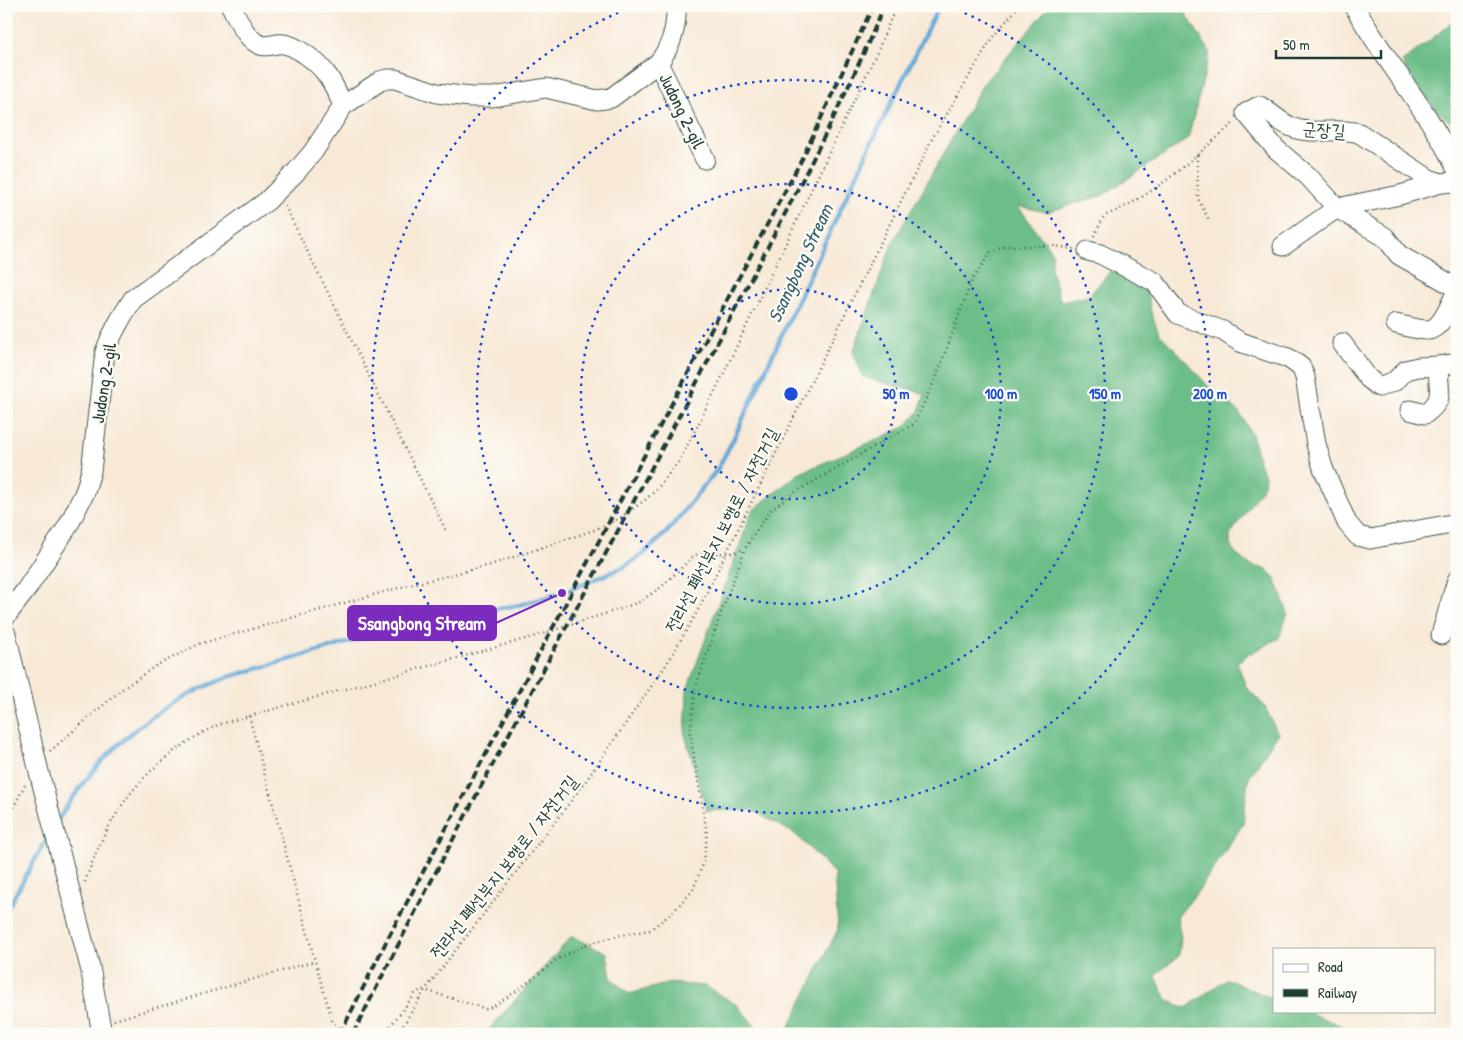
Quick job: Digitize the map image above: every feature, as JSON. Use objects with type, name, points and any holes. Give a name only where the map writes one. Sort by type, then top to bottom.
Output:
[{"type":"street","points":[[231,6],[245,31],[257,43],[269,46],[282,43],[290,45],[319,64],[330,77],[343,106]]},
{"type":"street","name":"Judong 2-gil","points":[[6,616],[26,590],[68,526],[85,492],[91,471],[105,352],[120,318],[133,300],[278,191],[314,152],[343,106],[387,79],[404,81],[436,93],[455,96],[484,98],[546,88],[605,100],[611,98],[658,63],[672,44],[676,6]]},
{"type":"street","points":[[1354,6],[1382,51],[1430,119],[1457,170]]},
{"type":"street","name":"Judong 2-gil","points":[[658,63],[705,159]]},
{"type":"street","name":"군장길","points":[[1246,114],[1260,106],[1279,121],[1297,129],[1314,132],[1351,131],[1359,133],[1429,180],[1449,182]]},
{"type":"street","points":[[1246,114],[1276,149],[1308,176],[1337,208],[1385,237],[1399,255],[1457,289],[1448,310],[1435,327],[1427,330],[1396,324]]},
{"type":"street","points":[[1283,246],[1337,208],[1400,196],[1449,182]]},
{"type":"street","points":[[1088,251],[1100,254],[1154,282],[1178,314],[1223,331],[1240,342],[1288,358],[1301,367],[1305,376],[1316,444],[1323,468],[1347,524],[1358,536],[1370,539],[1457,523]]},
{"type":"street","points":[[1342,343],[1368,378],[1379,387],[1395,381],[1406,370],[1448,364]]},
{"type":"street","points":[[1410,410],[1426,414],[1438,402],[1441,390],[1438,378],[1448,364]]},
{"type":"street","points":[[1441,634],[1457,580]]},
{"type":"street","points":[[6,634],[39,769],[78,890],[102,1029]]},
{"type":"path","points":[[6,821],[39,769],[121,690],[154,667],[199,644],[398,588],[490,566],[603,526],[620,518],[656,490],[680,460],[725,371],[878,50],[896,6]]},
{"type":"path","name":"전라선 폐선부지 보행로 / 자전거길","points":[[398,1034],[425,990],[581,788],[666,665],[696,614],[932,139],[992,38],[1019,6]]},
{"type":"path","points":[[384,1034],[420,990],[486,1009],[494,1006],[558,959],[587,944],[650,930],[674,911],[693,890],[704,861],[707,834],[690,732],[696,686],[745,549],[759,526],[771,510],[790,494],[914,424],[937,375],[972,280],[990,253],[1006,246],[1055,246],[1088,251],[1104,216],[1121,210],[1146,195],[1246,114]]},
{"type":"path","points":[[1197,154],[1198,199],[1210,222]]},
{"type":"path","points":[[278,191],[447,533]]},
{"type":"path","points":[[78,890],[112,820],[120,806],[138,783],[167,756],[190,740],[216,726],[620,610],[639,602],[660,588],[698,554],[733,553],[745,549]]},
{"type":"path","points":[[249,716],[314,961],[333,1022],[349,1034]]},
{"type":"path","points":[[102,1029],[314,961]]},
{"type":"green space","points":[[1050,6],[1181,6],[1210,52],[1188,139],[1103,195],[1047,212],[1018,206],[1053,254],[1051,270],[1061,302],[1089,296],[1113,268],[1147,289],[1151,312],[1159,334],[1208,386],[1239,412],[1252,435],[1260,466],[1265,475],[1264,485],[1230,535],[1230,545],[1238,556],[1252,566],[1266,569],[1275,578],[1288,613],[1279,638],[1237,662],[1246,687],[1264,705],[1278,734],[1248,779],[1243,824],[1199,890],[1177,917],[1181,937],[1179,956],[1155,975],[1167,1000],[1186,1008],[1226,979],[1273,999],[1273,1012],[1307,1012],[1342,1026],[1349,1034],[786,1034],[838,929],[834,873],[795,834],[752,810],[707,811],[685,735],[687,690],[752,511],[798,474],[903,428],[918,413],[925,394],[863,377],[853,352],[892,244],[983,84]]},
{"type":"green space","points":[[1457,19],[1457,126],[1432,106],[1402,62]]},
{"type":"green space","points":[[572,936],[607,953],[611,978],[629,994],[669,983],[705,986],[737,1005],[762,1034],[485,1034]]},
{"type":"waterway","name":"Ssangbong Stream","points":[[58,820],[74,795],[111,752],[153,717],[202,688],[229,677],[422,621],[519,605],[562,593],[624,567],[642,555],[667,532],[717,470],[732,442],[870,146],[939,6]]},
{"type":"waterway","name":"Ssangbong Stream","points":[[6,911],[50,833]]},
{"type":"railway","points":[[340,1034],[389,936],[803,157],[873,6]]},
{"type":"railway","points":[[353,1034],[488,773],[784,216],[826,133],[884,6]]},
{"type":"place","name":"Ssangbong Stream","points":[[562,593]]}]
